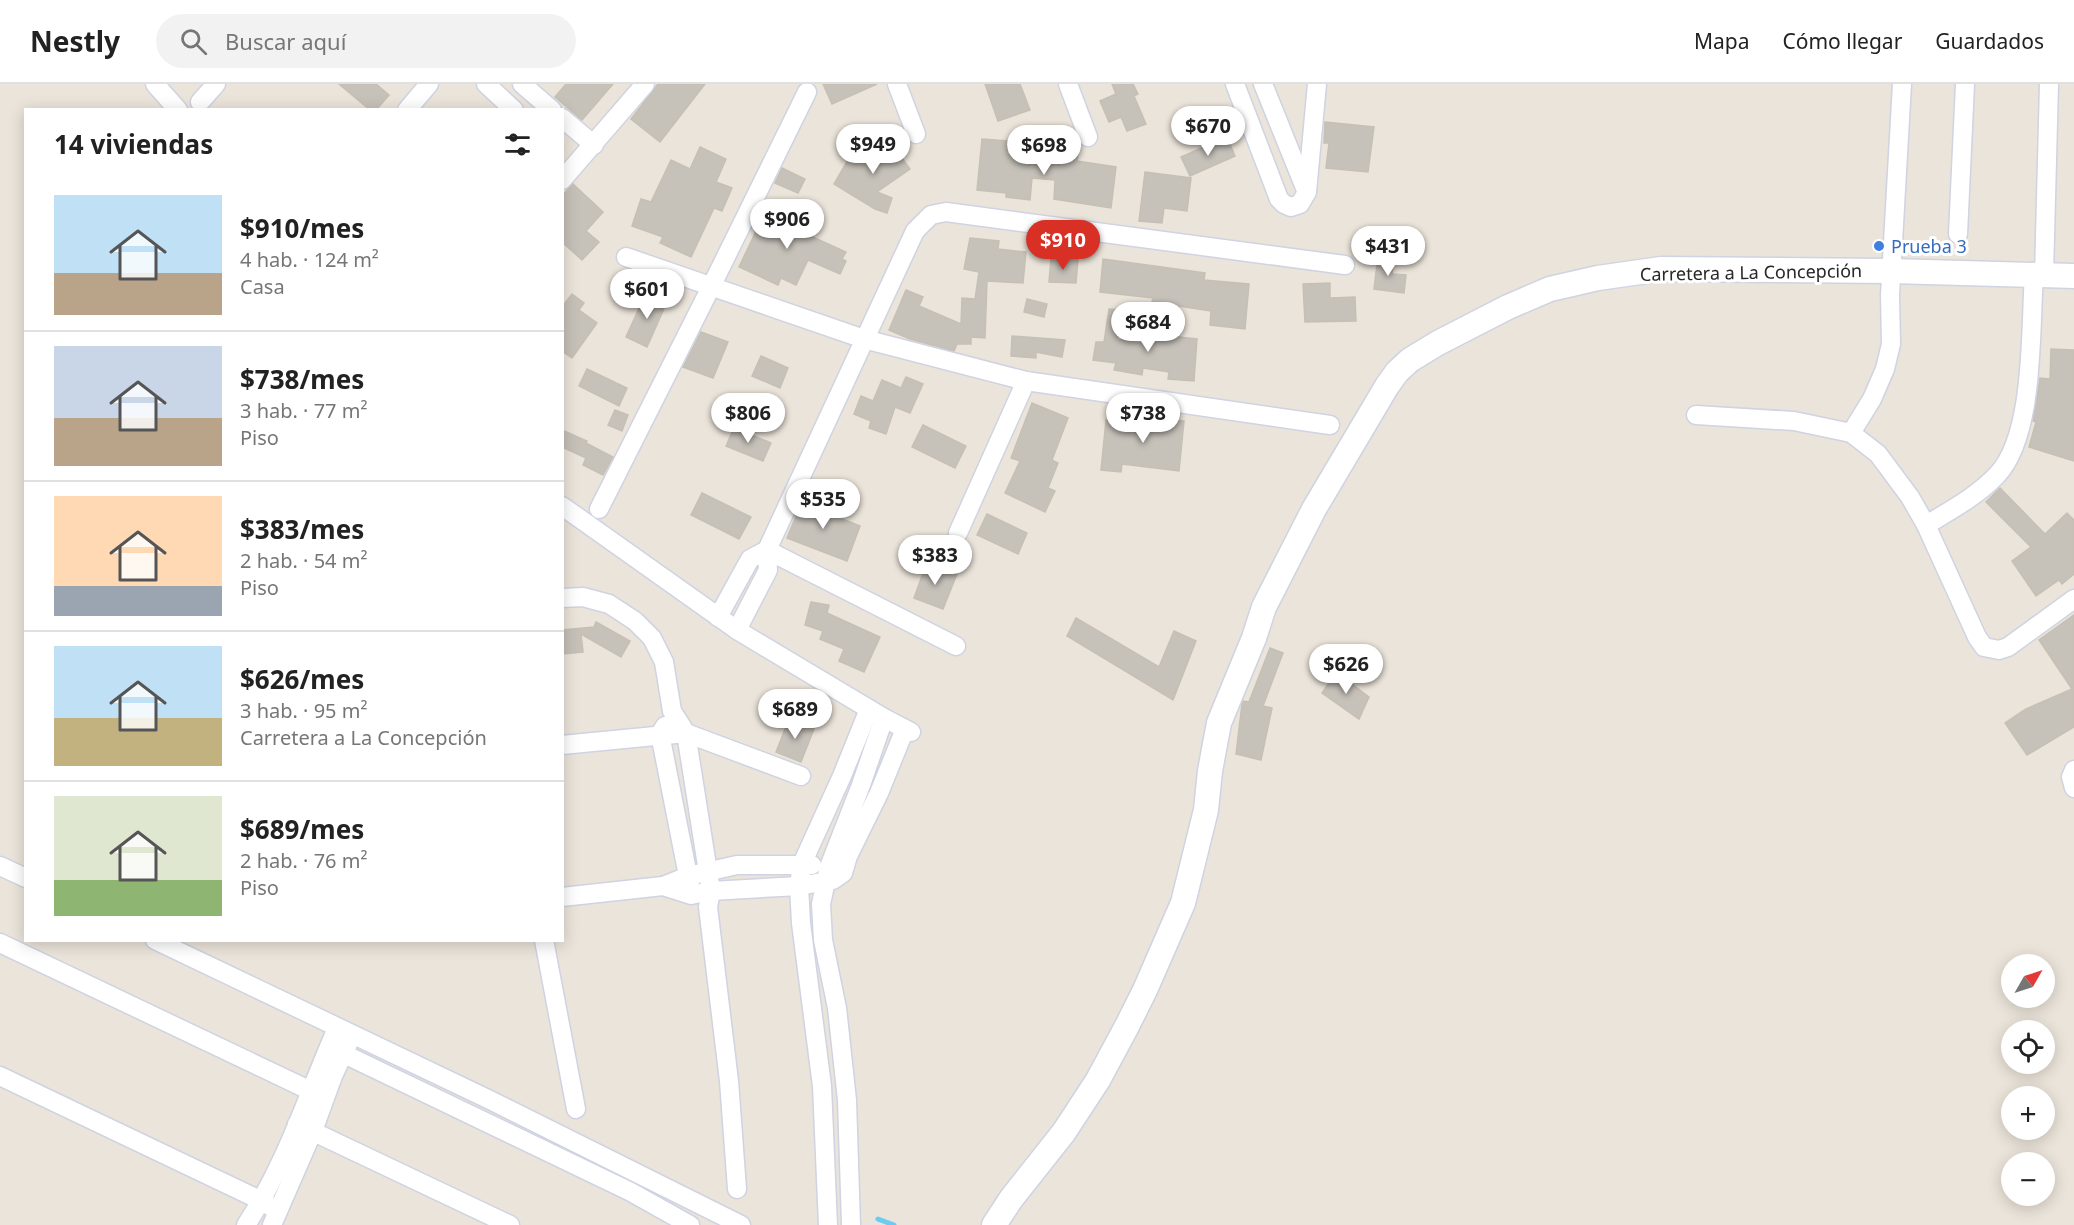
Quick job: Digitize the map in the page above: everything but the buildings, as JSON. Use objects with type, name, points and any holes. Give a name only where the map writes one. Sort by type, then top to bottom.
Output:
[{"type":"main road","name":"Carretera a La Concepción","points":[[994,1225],[1011,1199],[1064,1132],[1098,1080],[1136,1008],[1183,903],[1206,810],[1210,771],[1219,723],[1254,638],[1264,607],[1314,509],[1397,372],[1410,360],[1424,350],[1508,307],[1550,289],[1598,278],[1661,269],[1891,271],[2074,276]]},
{"type":"street","points":[[155,84],[176,108]]},
{"type":"street","points":[[200,102],[216,84]]},
{"type":"street","points":[[409,108],[429,84]]},
{"type":"street","points":[[486,84],[512,108]]},
{"type":"street","points":[[522,84],[550,108]]},
{"type":"street","points":[[564,174],[569,159],[594,145],[645,84]]},
{"type":"street","points":[[897,84],[916,134]]},
{"type":"street","points":[[1068,84],[1088,137]]},
{"type":"street","points":[[1234,84],[1279,199],[1291,207],[1300,204],[1306,192],[1317,84]]},
{"type":"street","points":[[1263,84],[1306,192]]},
{"type":"street","points":[[1851,432],[1872,399],[1885,369],[1891,344],[1891,271],[1902,84]]},
{"type":"street","points":[[1958,234],[1965,84]]},
{"type":"street","points":[[1926,525],[1971,497],[1998,473],[2015,443],[2026,411],[2039,275],[2049,84]]},
{"type":"street","points":[[598,509],[807,92]]},
{"type":"street","points":[[564,120],[594,145]]},
{"type":"street","points":[[737,630],[768,570],[768,550],[864,339],[915,231],[931,215],[945,212],[1345,265]]},
{"type":"street","points":[[626,256],[864,339],[1026,381],[1330,425]]},
{"type":"street","points":[[958,534],[1026,381]]},
{"type":"street","points":[[1696,415],[1794,421],[1851,432],[1878,454],[1895,474],[1926,525],[1977,637],[1984,647],[1991,650],[2008,647],[2074,599]]},
{"type":"street","points":[[564,507],[737,630],[908,730],[848,856],[832,874],[799,886],[709,899],[663,886]]},
{"type":"street","points":[[718,616],[750,559],[768,550]]},
{"type":"street","points":[[768,550],[956,646]]},
{"type":"street","points":[[564,598],[583,597],[609,604],[635,621],[652,638],[664,662],[672,711],[686,733],[708,872],[729,1081],[737,1189]]},
{"type":"street","points":[[672,711],[660,734],[691,895]]},
{"type":"street","points":[[828,1225],[822,1086],[801,923],[799,886],[802,864],[842,776],[876,713]]},
{"type":"street","points":[[850,1225],[847,1100],[837,1008],[823,940],[821,904],[861,786],[876,713]]},
{"type":"street","points":[[564,746],[686,733],[801,777]]},
{"type":"street","points":[[2074,770],[2071,777],[2074,788]]},
{"type":"street","points":[[842,776],[879,793]]},
{"type":"street","points":[[564,897],[663,886],[688,876],[737,865],[802,864],[832,874]]},
{"type":"street","points":[[0,866],[24,877]]},
{"type":"street","points":[[159,942],[490,1100],[741,1225]]},
{"type":"street","points":[[544,942],[576,1109]]},
{"type":"street","points":[[0,943],[311,1091]]},
{"type":"street","points":[[246,1225],[333,1076],[344,1054],[344,1032]]},
{"type":"street","points":[[275,1218],[305,1127],[311,1091],[344,1032]]},
{"type":"street","points":[[344,1054],[631,1192],[690,1225]]},
{"type":"street","points":[[0,1076],[262,1201],[275,1218]]},
{"type":"street","points":[[305,1127],[510,1225]]},
{"type":"waterway","points":[[878,1219],[894,1225]]},
{"type":"place","name":"Prueba 3","points":[[1879,246]]}]
